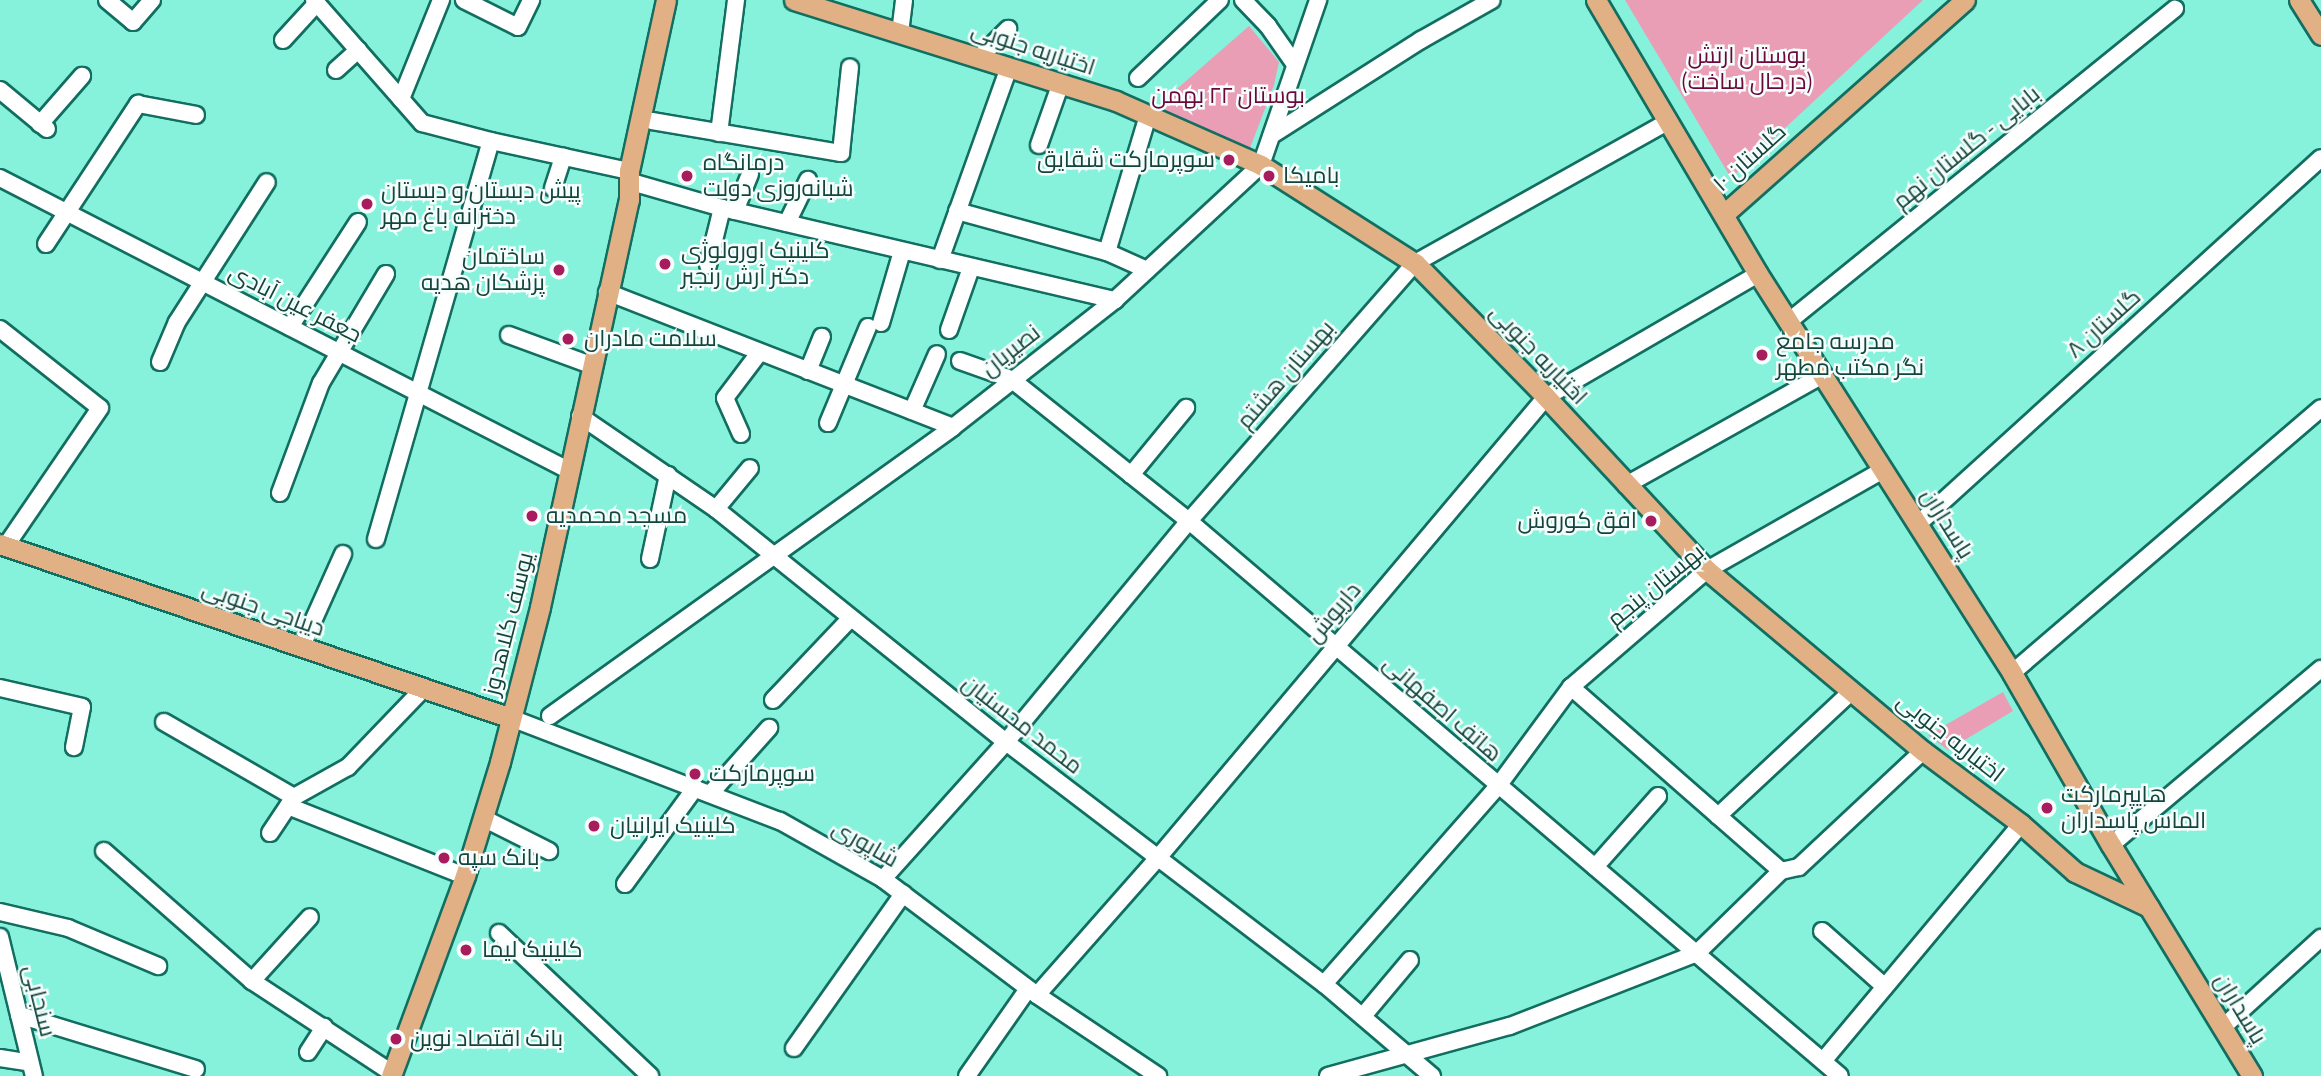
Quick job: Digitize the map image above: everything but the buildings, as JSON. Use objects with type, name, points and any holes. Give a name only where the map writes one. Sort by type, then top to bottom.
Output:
[{"type":"main road","points":[[631,185],[666,0]]},
{"type":"main road","points":[[631,185],[652,121],[678,0]]},
{"type":"main road","name":"اختیاریه جنوبی","points":[[794,0],[1061,83],[1148,115],[1261,165],[1415,263],[1546,397],[1707,570],[1923,751],[2021,824],[2075,872],[2149,907]]},
{"type":"main road","name":"پاسداران","points":[[1596,0],[1758,274],[2012,673],[2111,845],[2252,1076]]},
{"type":"main road","name":"گلستان ۱۰","points":[[1724,214],[1965,0]]},
{"type":"main road","points":[[2299,0],[2321,34]]},
{"type":"main road","name":"یوسف کلاهدوز","points":[[392,1075],[465,876],[511,718],[540,607],[631,185]]},
{"type":"main road","name":"دیباجی جنوبی","points":[[3,545],[511,718]]},
{"type":"street","points":[[107,0],[133,22],[152,0]]},
{"type":"street","points":[[401,99],[441,0]]},
{"type":"street","points":[[464,0],[518,27],[531,0]]},
{"type":"street","points":[[719,133],[736,0]]},
{"type":"street","points":[[900,33],[904,0]]},
{"type":"street","points":[[1138,78],[1220,0]]},
{"type":"street","points":[[1243,0],[1268,26],[1294,63]]},
{"type":"street","points":[[1261,165],[1294,63],[1318,0]]},
{"type":"street","points":[[1272,135],[1421,40],[1492,0]]},
{"type":"street","points":[[283,40],[316,1],[422,123],[491,142],[563,157],[631,185],[971,268],[1115,300]]},
{"type":"street","name":"بابایی - گلستان نهم","points":[[1788,322],[2175,9]]},
{"type":"street","points":[[980,57],[1008,29]]},
{"type":"street","points":[[336,70],[358,50]]},
{"type":"street","points":[[652,121],[841,153],[850,67]]},
{"type":"street","points":[[940,260],[1009,67]]},
{"type":"street","points":[[0,90],[44,127],[82,76]]},
{"type":"street","points":[[1040,145],[1061,83]]},
{"type":"street","points":[[46,244],[138,104],[196,115]]},
{"type":"street","points":[[1107,253],[1148,115]]},
{"type":"street","name":"بهستان هشتم","points":[[883,879],[1006,742],[1189,521],[1415,263],[1669,121]]},
{"type":"street","points":[[376,539],[491,142]]},
{"type":"street","points":[[553,188],[563,157]]},
{"type":"street","name":"گلستان ۸","points":[[1918,524],[2321,158]]},
{"type":"street","name":"نصیریان","points":[[550,716],[953,427],[1115,300],[1261,165]]},
{"type":"street","points":[[708,265],[728,209],[750,174]]},
{"type":"street","name":"جعفر عین آبادی","points":[[0,178],[568,470]]},
{"type":"street","points":[[787,223],[808,180]]},
{"type":"street","points":[[160,362],[177,322],[205,283],[267,182]]},
{"type":"street","points":[[957,211],[1107,253],[1147,270]]},
{"type":"street","points":[[290,327],[358,222]]},
{"type":"street","points":[[828,423],[874,325],[902,251]]},
{"type":"street","points":[[948,331],[971,268]]},
{"type":"street","points":[[280,493],[321,383],[386,274]]},
{"type":"street","name":"داریوش","points":[[967,1076],[1032,992],[1157,859],[1546,397],[1758,274]]},
{"type":"street","points":[[607,292],[953,427]]},
{"type":"street","points":[[0,329],[100,408],[3,545]]},
{"type":"street","points":[[509,335],[591,365]]},
{"type":"street","points":[[808,372],[822,337]]},
{"type":"street","points":[[741,434],[725,397],[759,353]]},
{"type":"street","points":[[912,411],[937,354]]},
{"type":"street","name":"هاتف اصفهانی","points":[[960,361],[1011,379],[1189,521],[1840,1076]]},
{"type":"street","points":[[1626,485],[1822,375]]},
{"type":"street","points":[[1131,475],[1186,408]]},
{"type":"street","points":[[2012,673],[2321,408]]},
{"type":"street","name":"محمد محسنیان","points":[[580,416],[716,509],[1006,742],[1324,984],[1432,1076]]},
{"type":"street","points":[[716,509],[750,468]]},
{"type":"street","name":"بهستان پنجم","points":[[1324,984],[1498,786],[1571,687],[1707,570],[1883,470]]},
{"type":"street","points":[[650,559],[668,475]]},
{"type":"street","points":[[302,648],[343,554]]},
{"type":"street","points":[[774,700],[850,619]]},
{"type":"street","points":[[2111,845],[2321,669]]},
{"type":"street","points":[[1571,687],[1780,871]]},
{"type":"street","points":[[0,688],[82,707],[74,747]]},
{"type":"street","points":[[270,833],[291,801],[348,768],[423,690]]},
{"type":"street","points":[[1718,816],[1852,691]]},
{"type":"street","name":"شاپوری","points":[[511,718],[779,821],[883,879],[1032,992],[1158,1076]]},
{"type":"street","points":[[164,722],[291,801],[465,876]]},
{"type":"street","points":[[625,884],[703,791],[769,728]]},
{"type":"street","points":[[1328,1076],[1510,1026],[1697,953],[1780,871],[1799,867],[1923,751]]},
{"type":"street","points":[[1595,867],[1658,796]]},
{"type":"street","points":[[483,818],[549,851]]},
{"type":"street","points":[[1823,1061],[2021,824]]},
{"type":"street","points":[[104,851],[252,981],[392,1075]]},
{"type":"street","points":[[794,1048],[903,894]]},
{"type":"street","points":[[0,912],[68,928],[158,966]]},
{"type":"street","points":[[252,981],[310,917]]},
{"type":"street","points":[[1822,931],[1885,986]]},
{"type":"street","points":[[499,933],[644,1070],[626,1076]]},
{"type":"street","points":[[2222,1028],[2321,938]]},
{"type":"street","name":"سنجابی","points":[[0,941],[32,1069]]},
{"type":"street","points":[[1363,1016],[1410,960]]},
{"type":"street","points":[[19,1015],[196,1069]]},
{"type":"street","points":[[308,1052],[324,1027]]},
{"type":"street","points":[[0,1058],[32,1069]]},
{"type":"green space","name":"بوستان ارتش (در حال ساخت)","points":[[1625,0],[1923,0],[1731,178]]},
{"type":"green space","name":"بوستان ۲۲ بهمن","points":[[1249,26],[1279,62],[1274,85],[1250,148],[1155,108]]},
{"type":"green space","points":[[2003,692],[2013,711],[1948,750],[1928,735]]},
{"type":"place","name":"سوپرمارکت شقایق","points":[[1229,160]]},
{"type":"place","name":"درمانگاه شبانه‌روزی دولت","points":[[687,176]]},
{"type":"place","name":"بامیکا","points":[[1269,176]]},
{"type":"place","name":"پیش دبستان و دبستان دخترانه باغ مهر","points":[[367,204]]},
{"type":"place","name":"کلینیک اورولوژی دکتر آرش رنجبر","points":[[665,264]]},
{"type":"place","name":"ساختمان پزشکان هدیه","points":[[559,270]]},
{"type":"place","name":"سلامت مادران","points":[[568,339]]},
{"type":"place","name":"مدرسه جامع نگر مکتب مطهر","points":[[1762,355]]},
{"type":"place","name":"مسجد محمدیه","points":[[532,516]]},
{"type":"place","name":"افق کوروش","points":[[1651,521]]},
{"type":"place","name":"سوپرمارکت","points":[[695,774]]},
{"type":"place","name":"هایپرمارکت الماس پاسداران","points":[[2047,808]]},
{"type":"place","name":"کلینیک ایرانیان","points":[[594,826]]},
{"type":"place","name":"بانک سپه","points":[[444,858]]},
{"type":"place","name":"کلینیک لیما","points":[[466,950]]},
{"type":"place","name":"بانک اقتصاد نوین","points":[[396,1039]]}]
